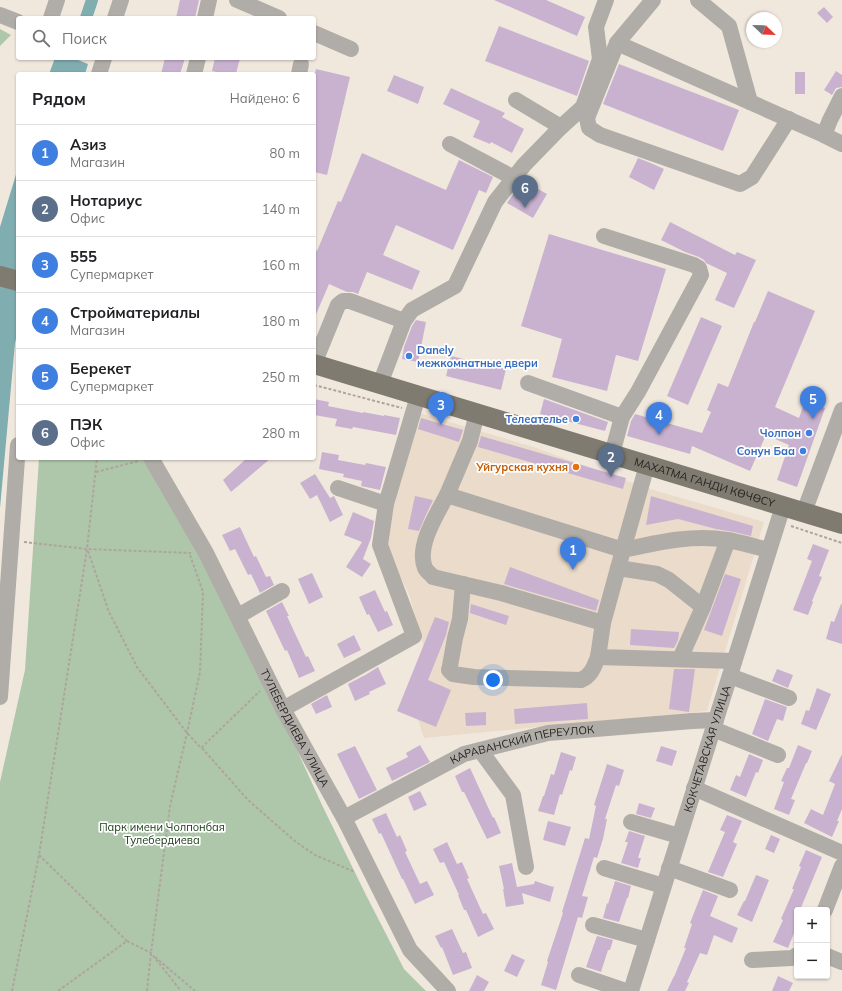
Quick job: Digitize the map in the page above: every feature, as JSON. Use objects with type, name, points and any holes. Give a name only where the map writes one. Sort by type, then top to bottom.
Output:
[{"type":"main road","points":[[0,276],[16,280]]},
{"type":"main road","name":"МАХАТМА ГАНДИ КӨЧӨСҮ","points":[[316,365],[842,524]]},
{"type":"street","points":[[51,16],[57,0]]},
{"type":"street","points":[[116,16],[121,0]]},
{"type":"street","points":[[205,16],[209,0]]},
{"type":"street","points":[[238,0],[274,16]]},
{"type":"street","points":[[380,384],[404,321],[412,310],[455,286],[495,202],[524,166],[583,106],[600,59],[596,27],[606,0]]},
{"type":"street","points":[[653,0],[617,43],[587,118],[589,128],[600,135],[740,184],[752,177],[789,119]]},
{"type":"street","points":[[698,0],[729,26],[750,102]]},
{"type":"street","points":[[0,15],[16,21]]},
{"type":"street","points":[[316,34],[351,49]]},
{"type":"street","points":[[617,43],[842,144]]},
{"type":"street","points":[[100,72],[103,60]]},
{"type":"street","points":[[824,135],[842,96]]},
{"type":"street","points":[[516,100],[561,127]]},
{"type":"street","points":[[450,144],[514,178]]},
{"type":"street","points":[[604,236],[694,264],[699,268],[701,275],[638,392],[622,417],[612,454]]},
{"type":"street","points":[[316,359],[338,305],[343,301],[350,301],[404,321]]},
{"type":"street","points":[[528,383],[622,417]]},
{"type":"street","points":[[284,709],[414,636],[380,545],[386,504],[418,396]]},
{"type":"street","points":[[804,512],[842,410]]},
{"type":"street","points":[[477,413],[470,441],[447,495],[425,539],[422,555],[425,569],[433,577],[501,593],[603,623]]},
{"type":"street","points":[[0,697],[17,460]]},
{"type":"street","name":"ТУЛЕБЕРДИЕВА УЛИЦА","points":[[148,460],[206,553],[270,682],[344,818],[410,950],[448,991]]},
{"type":"street","points":[[463,584],[460,620],[449,670],[453,674],[474,677],[580,680],[586,678],[598,657],[603,623],[647,465]]},
{"type":"street","points":[[338,488],[386,504]]},
{"type":"street","points":[[447,495],[623,550],[666,541],[708,538],[728,540],[769,550]]},
{"type":"street","name":"КОКЧЕТАВСКАЯ УЛИЦА","points":[[630,991],[783,506]]},
{"type":"street","points":[[680,659],[704,607],[728,540]]},
{"type":"street","points":[[618,568],[657,574],[669,580],[704,607]]},
{"type":"street","points":[[238,616],[282,591]]},
{"type":"street","points":[[598,657],[680,659],[732,668],[789,698]]},
{"type":"street","name":"КАРАВАНСКИЙ ПЕРЕУЛОК","points":[[344,818],[464,754],[548,733],[692,721],[714,725]]},
{"type":"street","points":[[714,725],[778,755]]},
{"type":"street","points":[[480,750],[513,795],[526,867]]},
{"type":"street","points":[[694,788],[842,853]]},
{"type":"street","points":[[632,822],[679,836]]},
{"type":"street","points":[[826,907],[842,866]]},
{"type":"street","points":[[604,868],[663,886]]},
{"type":"street","points":[[669,868],[730,890]]},
{"type":"street","points":[[593,925],[646,940]]},
{"type":"street","points":[[752,960],[794,957]]},
{"type":"street","points":[[830,957],[842,962]]},
{"type":"street","points":[[579,976],[626,991]]},
{"type":"path","points":[[12,991],[39,855],[87,550],[97,460]]},
{"type":"path","points":[[96,472],[143,460]]},
{"type":"path","points":[[11,540],[87,550],[190,554],[206,553]]},
{"type":"path","points":[[87,550],[110,612],[137,667],[187,733],[248,800],[296,842],[315,855],[375,879]]},
{"type":"path","points":[[147,991],[170,806],[200,672],[203,592],[190,554]]},
{"type":"path","points":[[201,748],[270,682]]},
{"type":"path","points":[[39,855],[127,941],[151,953],[195,991]]},
{"type":"path","points":[[58,991],[127,941]]},
{"type":"path","points":[[151,953],[182,991]]},
{"type":"shaded area","points":[[416,412],[533,447],[650,489],[764,522],[707,711],[424,738],[412,701],[427,658],[409,594],[385,545]]},
{"type":"green space","points":[[0,29],[11,35],[0,46]]},
{"type":"green space","name":"Парк имени Чолпонбая Тулебердиева","points":[[39,460],[148,460],[195,539],[276,704],[322,805],[404,969],[426,991],[0,991],[0,782],[25,670]]},
{"type":"water","points":[[54,60],[78,60],[88,64],[86,72],[50,72]]},
{"type":"water","points":[[16,175],[16,339],[0,508],[0,227]]},
{"type":"building","points":[[180,0],[199,0],[195,16],[176,16]]},
{"type":"building","points":[[494,0],[546,0],[585,17],[577,36]]},
{"type":"building","points":[[824,7],[833,17],[827,23],[817,13]]},
{"type":"building","points":[[499,26],[589,61],[577,96],[485,61]]},
{"type":"building","points":[[164,60],[184,60],[181,72],[162,72]]},
{"type":"building","points":[[215,60],[240,60],[236,72],[212,71]]},
{"type":"building","points":[[619,64],[739,110],[723,151],[603,104]]},
{"type":"building","points":[[316,69],[350,77],[327,175],[316,172]]},
{"type":"building","points":[[836,71],[842,75],[842,87],[836,88],[832,95],[824,90]]},
{"type":"building","points":[[795,72],[805,72],[805,94],[795,94]]},
{"type":"building","points":[[394,75],[424,87],[418,104],[387,91]]},
{"type":"building","points":[[451,88],[505,113],[502,117],[524,129],[512,153],[491,142],[490,144],[473,137],[480,121],[443,104]]},
{"type":"building","points":[[362,153],[446,190],[459,160],[493,177],[486,193],[479,190],[453,250],[396,225],[383,255],[420,271],[412,290],[367,272],[358,294],[347,292],[329,284],[316,314],[316,251],[338,201],[341,202]]},
{"type":"building","points":[[638,158],[664,169],[654,190],[629,177]]},
{"type":"building","points":[[524,181],[547,194],[533,218],[507,203]]},
{"type":"building","points":[[670,222],[735,255],[737,252],[756,260],[734,308],[715,300],[727,273],[706,263],[699,257],[661,240]]},
{"type":"building","points":[[549,234],[666,269],[638,361],[616,355],[607,391],[552,377],[562,339],[521,326]]},
{"type":"building","points":[[768,291],[815,311],[775,407],[799,418],[805,401],[825,408],[797,487],[777,480],[789,445],[766,435],[750,471],[692,446],[690,454],[627,436],[631,421],[635,414],[702,433],[711,412],[707,410],[718,383],[728,387]]},
{"type":"building","points":[[701,317],[722,326],[688,405],[667,396]]},
{"type":"building","points":[[416,320],[426,322],[418,362],[402,359],[404,347],[412,326]]},
{"type":"building","points":[[451,356],[506,369],[501,390],[446,376]]},
{"type":"building","points":[[316,399],[329,402],[328,406],[400,418],[396,435],[353,427],[352,429],[335,426],[337,419],[316,415]]},
{"type":"building","points":[[544,399],[608,422],[605,431],[540,414]]},
{"type":"building","points":[[421,418],[463,430],[459,442],[418,429]]},
{"type":"building","points":[[481,436],[626,478],[623,489],[478,447]]},
{"type":"building","points":[[322,452],[339,455],[338,460],[386,467],[380,490],[361,486],[362,481],[343,477],[344,474],[319,469]]},
{"type":"building","points":[[245,460],[269,460],[231,492],[223,480]]},
{"type":"building","points":[[315,474],[330,498],[334,496],[343,515],[330,522],[317,495],[310,499],[300,483]]},
{"type":"building","points":[[415,496],[433,500],[419,531],[408,529]]},
{"type":"building","points":[[651,496],[753,526],[751,536],[678,519],[646,525]]},
{"type":"building","points":[[353,512],[374,521],[371,538],[363,559],[371,564],[362,577],[346,567],[362,542],[344,535]]},
{"type":"building","points":[[240,527],[254,557],[256,556],[266,577],[270,576],[274,585],[260,593],[251,574],[248,575],[235,549],[230,551],[222,535]]},
{"type":"building","points":[[813,544],[829,550],[819,576],[822,577],[808,615],[793,610],[812,561],[807,559]]},
{"type":"building","points":[[510,567],[599,600],[596,611],[504,584]]},
{"type":"building","points":[[312,573],[323,597],[309,604],[298,579]]},
{"type":"building","points":[[725,574],[741,579],[722,636],[704,630]]},
{"type":"building","points":[[375,590],[393,625],[378,632],[369,614],[367,615],[359,597]]},
{"type":"building","points":[[282,602],[306,657],[308,656],[315,671],[299,678],[287,650],[285,651],[266,611]]},
{"type":"building","points":[[471,604],[509,616],[506,625],[470,613]]},
{"type":"building","points":[[841,604],[842,644],[826,639],[831,621],[834,622]]},
{"type":"building","points":[[435,617],[449,622],[446,635],[428,680],[451,690],[436,727],[397,711]]},
{"type":"building","points":[[631,629],[679,632],[678,640],[674,648],[630,645]]},
{"type":"building","points":[[354,635],[361,650],[344,658],[337,644]]},
{"type":"building","points":[[378,667],[386,684],[355,701],[348,684]]},
{"type":"building","points":[[674,669],[695,669],[689,712],[669,709]]},
{"type":"building","points":[[777,669],[793,675],[788,688],[772,681]]},
{"type":"building","points":[[817,688],[831,694],[816,730],[801,724],[806,710],[809,711]]},
{"type":"building","points":[[327,695],[332,707],[316,714],[311,704]]},
{"type":"building","points":[[765,699],[787,707],[783,721],[777,719],[768,741],[752,734]]},
{"type":"building","points":[[587,703],[588,719],[515,724],[514,709]]},
{"type":"building","points":[[486,712],[486,725],[466,726],[465,713]]},
{"type":"building","points":[[420,745],[430,762],[392,781],[386,768],[408,757],[406,753]]},
{"type":"building","points":[[798,745],[812,751],[791,799],[795,800],[789,815],[774,809],[784,782],[781,781],[787,768],[789,768]]},
{"type":"building","points":[[355,746],[377,790],[359,799],[337,754]]},
{"type":"building","points":[[661,746],[677,751],[672,766],[656,761]]},
{"type":"building","points":[[561,752],[576,757],[562,795],[560,794],[554,815],[538,811],[551,774],[554,775]]},
{"type":"building","points":[[749,754],[763,760],[758,773],[756,772],[746,797],[730,790],[736,775],[740,777]]},
{"type":"building","points":[[842,754],[842,809],[837,821],[839,821],[832,837],[804,823],[811,809],[823,815],[835,784],[829,781]]},
{"type":"building","points":[[607,764],[624,770],[619,786],[616,785],[605,819],[607,819],[603,839],[597,858],[594,857],[582,896],[588,897],[582,918],[578,917],[556,990],[541,985],[585,838],[589,839],[596,806],[594,805]]},
{"type":"building","points":[[470,768],[501,833],[487,839],[455,776]]},
{"type":"building","points":[[420,791],[427,805],[414,811],[408,797]]},
{"type":"building","points":[[639,803],[655,808],[651,818],[636,814]]},
{"type":"building","points":[[386,813],[397,837],[400,835],[407,851],[405,852],[420,884],[427,881],[434,895],[415,904],[381,833],[379,834],[372,819]]},
{"type":"building","points":[[727,815],[742,821],[733,842],[737,844],[723,877],[708,872],[725,832],[720,830]]},
{"type":"building","points":[[548,821],[571,827],[565,846],[543,840]]},
{"type":"building","points":[[629,831],[645,836],[638,858],[641,858],[638,868],[621,863],[628,842],[625,842]]},
{"type":"building","points":[[771,835],[780,839],[774,853],[765,849]]},
{"type":"building","points":[[447,842],[457,864],[462,862],[469,878],[467,879],[483,914],[486,913],[494,929],[478,937],[466,910],[464,910],[444,862],[440,863],[433,849]]},
{"type":"building","points":[[806,850],[822,857],[801,907],[794,907],[794,933],[788,948],[773,942],[794,889],[792,889],[801,867],[799,866]]},
{"type":"building","points":[[512,863],[517,887],[534,884],[535,881],[554,887],[550,902],[522,893],[524,904],[506,907],[499,866]]},
{"type":"building","points":[[756,875],[769,880],[752,922],[737,915],[745,901]]},
{"type":"building","points":[[615,881],[631,886],[619,922],[603,918]]},
{"type":"building","points":[[703,890],[718,896],[710,916],[738,928],[732,943],[714,935],[707,955],[700,953],[687,982],[689,983],[685,991],[667,991],[686,948],[684,948],[692,924],[690,923]]},
{"type":"building","points":[[452,929],[463,953],[466,952],[472,968],[453,975],[442,947],[441,948],[435,936]]},
{"type":"building","points":[[597,936],[613,940],[601,972],[586,967]]},
{"type":"building","points":[[512,954],[525,960],[517,977],[504,971]]},
{"type":"building","points":[[477,975],[489,982],[484,991],[469,991]]},
{"type":"building","points":[[778,976],[793,983],[789,991],[772,991]]},
{"type":"waterway","points":[[87,16],[92,0]]},
{"type":"place","name":"ПЭК","points":[[525,208]]},
{"type":"place","name":"Danely межкомнатные двери","points":[[409,356]]},
{"type":"place","name":"Телеателье","points":[[576,419]]},
{"type":"place","name":"Берекет","points":[[813,419]]},
{"type":"place","name":"555","points":[[441,425]]},
{"type":"place","name":"Чолпон","points":[[809,433]]},
{"type":"place","name":"Стройматериалы","points":[[659,435]]},
{"type":"place","name":"Сонун Баа","points":[[803,451]]},
{"type":"place","name":"Уйгурская кухня","points":[[576,467]]},
{"type":"place","name":"Нотариус","points":[[611,477]]},
{"type":"place","name":"Азиз","points":[[573,570]]}]
